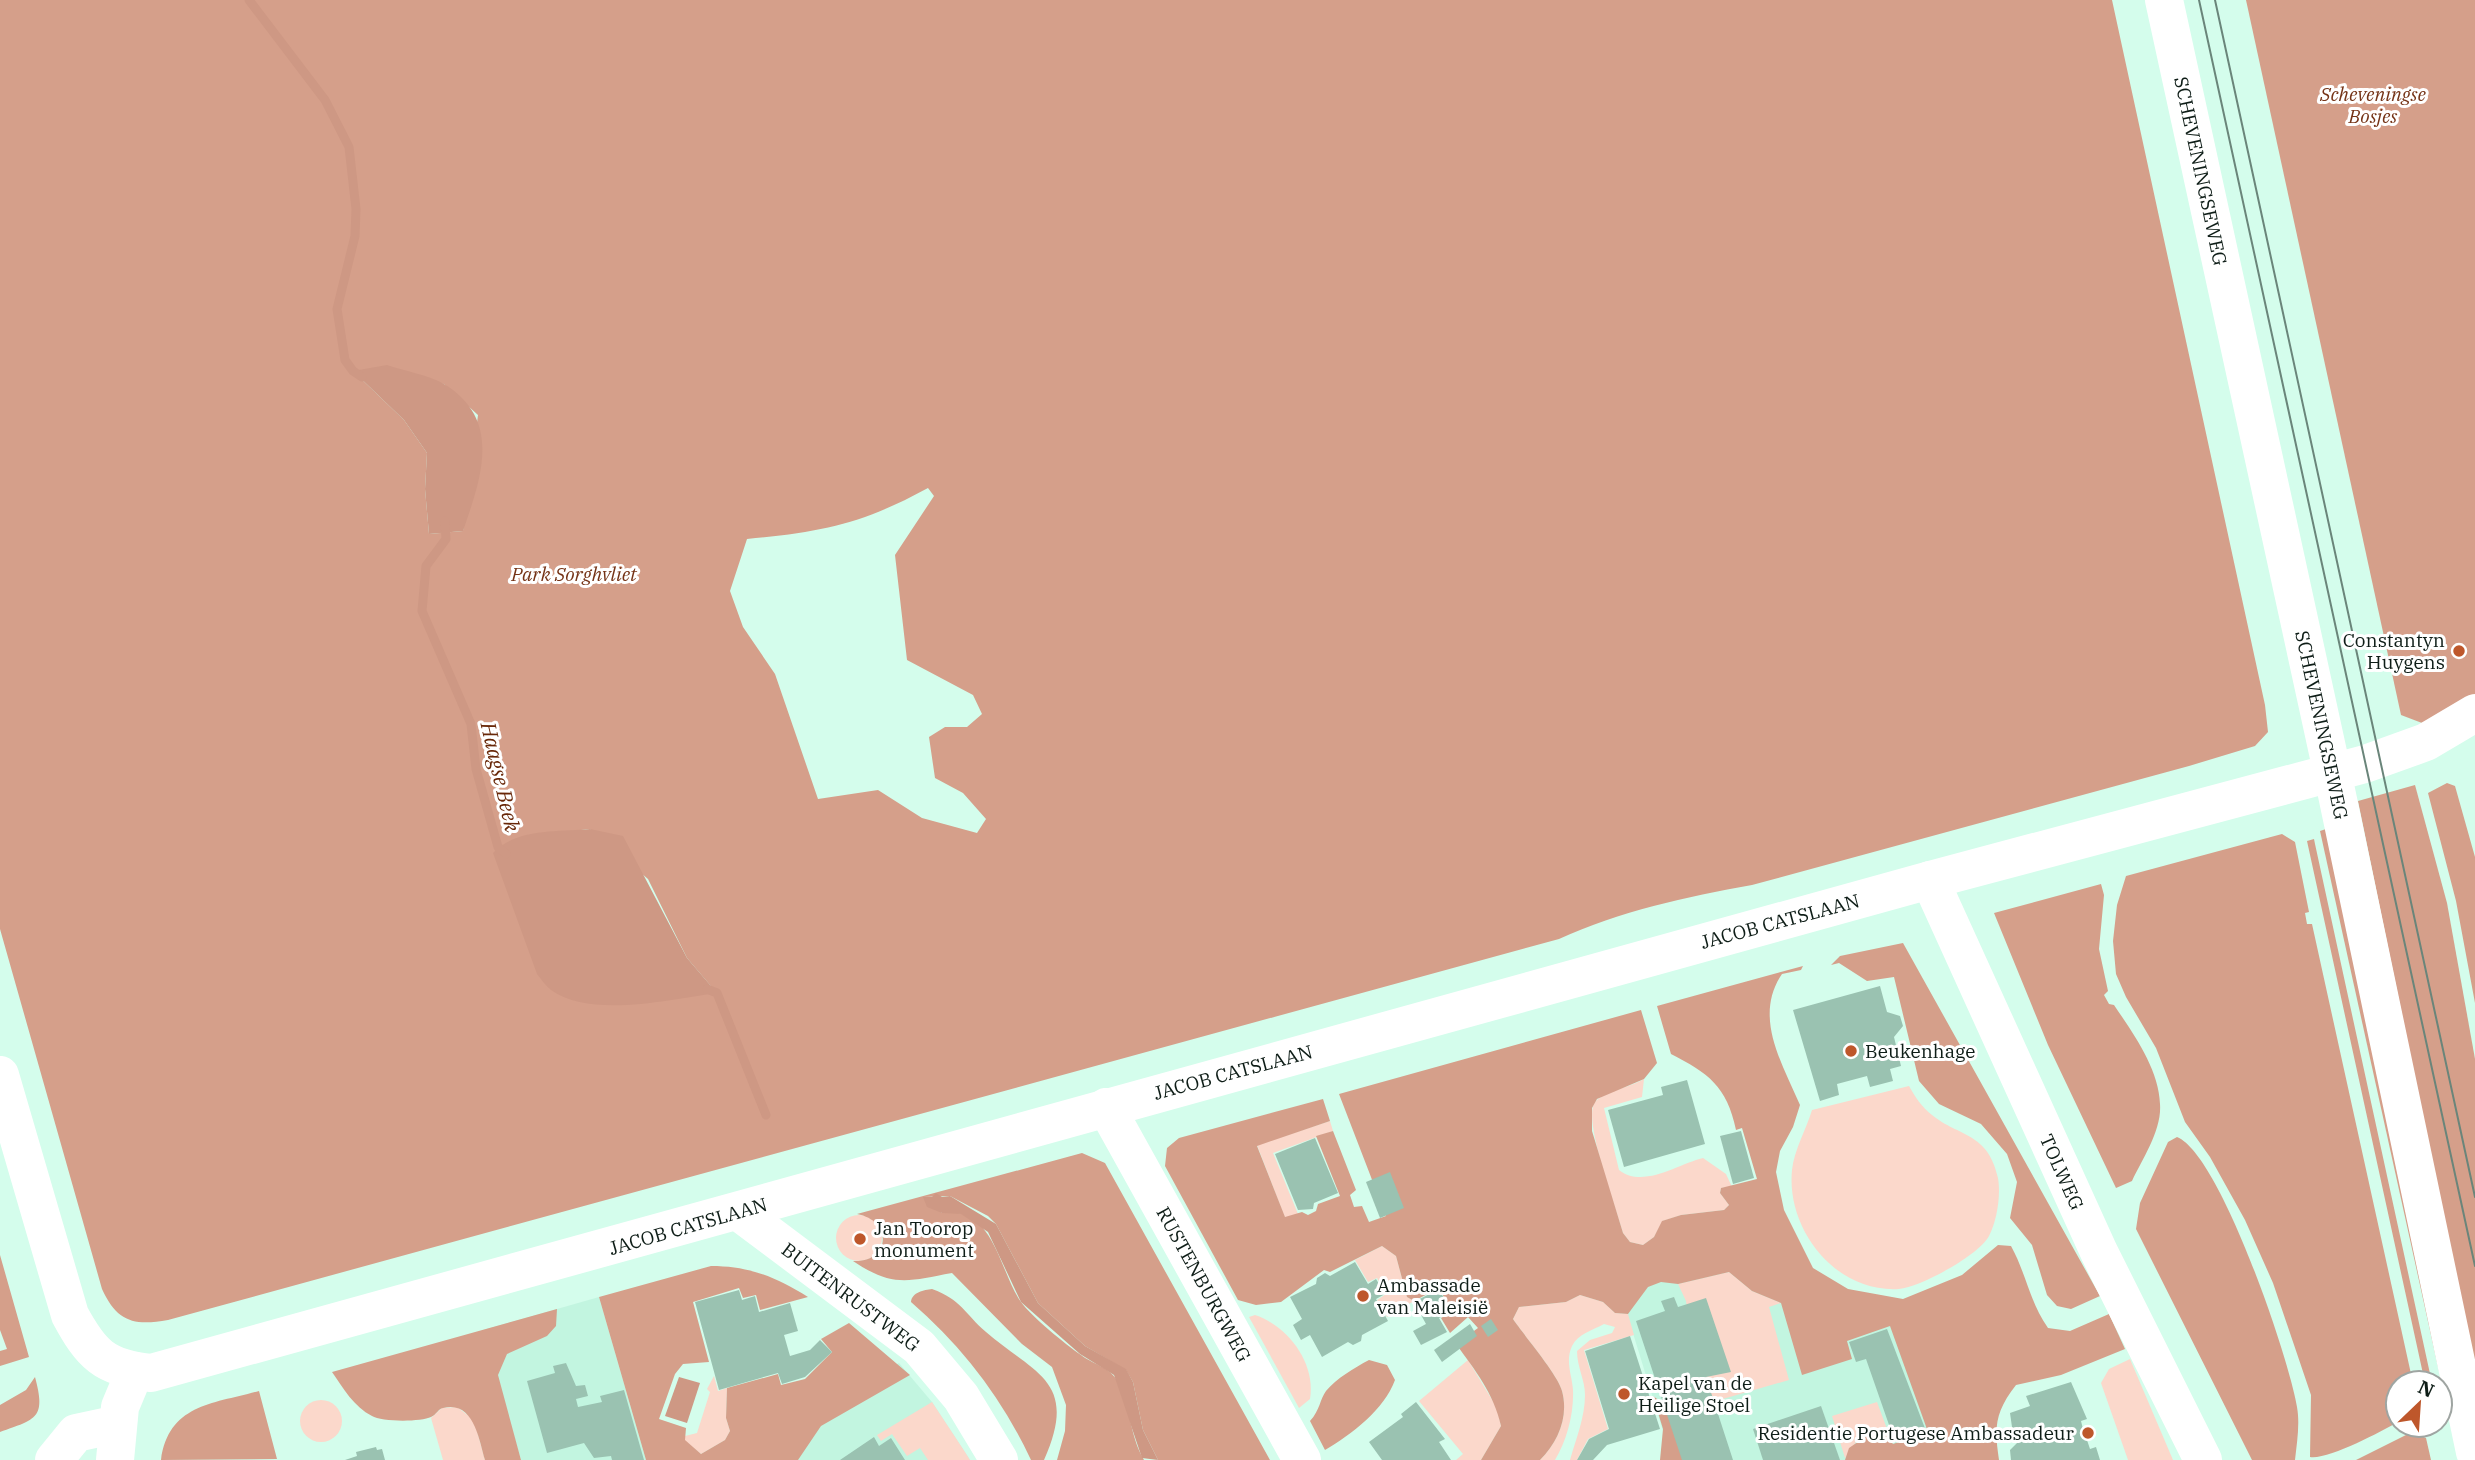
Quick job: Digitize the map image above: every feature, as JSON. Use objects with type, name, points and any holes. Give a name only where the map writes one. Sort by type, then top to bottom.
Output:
[{"type":"street","name":"SCHEVENINGSEWEG","points":[[2164,0],[2332,771],[2475,1452]]},
{"type":"street","name":"JACOB CATSLAAN","points":[[135,1371],[151,1374],[190,1365],[1106,1107],[2332,771],[2411,748],[2475,713]]},
{"type":"street","name":"TOLWEG","points":[[1930,880],[2099,1252],[2203,1460]]},
{"type":"street","points":[[0,1075],[69,1315],[87,1347],[100,1358],[135,1371],[120,1407],[117,1442],[76,1433],[54,1460]]},
{"type":"street","name":"RUSTENBURGWEG","points":[[1106,1107],[1302,1460]]},
{"type":"street","name":"BUITENRUSTWEG","points":[[739,1212],[919,1347],[961,1397],[999,1460]]},
{"type":"shaded area","points":[[387,365],[444,384],[462,398],[474,415],[481,432],[482,451],[476,491],[463,531],[429,534],[425,489],[427,453],[404,420],[353,371]]},
{"type":"shaded area","points":[[590,829],[623,836],[687,958],[717,993],[632,1005],[588,1004],[568,999],[551,990],[537,974],[493,853],[514,839],[526,835]]},
{"type":"shaded area","points":[[1644,1079],[1642,1097],[1604,1108],[1619,1170],[1628,1175],[1650,1176],[1703,1158],[1726,1174],[1732,1187],[1721,1188],[1720,1193],[1729,1205],[1724,1210],[1681,1215],[1663,1221],[1654,1237],[1643,1245],[1630,1242],[1623,1233],[1602,1165],[1592,1112],[1599,1098]]},
{"type":"shaded area","points":[[1909,1086],[1919,1102],[1932,1115],[1971,1137],[1987,1152],[1998,1178],[1998,1208],[1989,1236],[1962,1261],[1909,1287],[1876,1287],[1855,1281],[1836,1269],[1820,1254],[1807,1235],[1797,1214],[1792,1193],[1793,1162],[1812,1110]]},
{"type":"shaded area","points":[[1330,1121],[1333,1131],[1273,1153],[1298,1214],[1285,1218],[1257,1145]]},
{"type":"shaded area","points":[[936,1193],[942,1197],[950,1196],[996,1224],[1038,1303],[1085,1346],[1126,1369],[1133,1382],[1143,1430],[1158,1460],[1142,1458],[1114,1375],[1080,1354],[1021,1302],[988,1232],[961,1214],[942,1213],[927,1207],[923,1197],[932,1197]]},
{"type":"shaded area","points":[[859,1215],[876,1221],[882,1238],[876,1255],[859,1261],[842,1255],[836,1238],[842,1221]]},
{"type":"shaded area","points":[[1768,1216],[1808,1343],[1892,1315],[1943,1460],[1672,1460],[1612,1265]]},
{"type":"shaded area","points":[[1382,1246],[1396,1256],[1407,1297],[1414,1301],[1387,1317],[1377,1300],[1386,1294],[1377,1278],[1368,1282],[1355,1260]]},
{"type":"shaded area","points":[[1729,1272],[1752,1291],[1781,1303],[1769,1307],[1789,1380],[1702,1405],[1686,1301],[1678,1284]]},
{"type":"shaded area","points":[[1580,1295],[1603,1302],[1615,1313],[1628,1314],[1634,1335],[1584,1350],[1608,1429],[1588,1439],[1577,1460],[1570,1460],[1585,1403],[1585,1389],[1577,1351],[1590,1340],[1612,1333],[1615,1327],[1604,1324],[1578,1338],[1569,1357],[1573,1399],[1569,1426],[1555,1460],[1540,1460],[1557,1437],[1563,1420],[1564,1401],[1559,1384],[1548,1366],[1513,1319],[1519,1307],[1566,1302]]},
{"type":"shaded area","points":[[599,1297],[646,1460],[521,1460],[483,1330]]},
{"type":"shaded area","points":[[1255,1315],[1267,1320],[1288,1337],[1304,1360],[1309,1372],[1310,1399],[1299,1408],[1249,1317]]},
{"type":"shaded area","points":[[2130,1359],[2173,1460],[2128,1460],[2101,1383],[2109,1369]]},
{"type":"shaded area","points":[[1468,1360],[1497,1408],[1501,1426],[1481,1460],[1456,1460],[1463,1454],[1419,1401]]},
{"type":"shaded area","points":[[899,1363],[932,1402],[970,1460],[702,1460]]},
{"type":"shaded area","points":[[714,1376],[718,1391],[727,1388],[726,1418],[730,1431],[725,1440],[701,1454],[685,1441],[685,1436],[697,1433],[710,1392],[707,1389]]},
{"type":"shaded area","points":[[679,1377],[700,1383],[687,1423],[665,1416]]},
{"type":"shaded area","points":[[321,1400],[336,1406],[342,1421],[336,1436],[321,1442],[306,1436],[300,1421],[306,1406]]},
{"type":"shaded area","points":[[932,1402],[970,1460],[928,1460],[920,1448],[907,1456],[892,1434],[881,1441],[877,1435]]},
{"type":"shaded area","points":[[1877,1402],[1893,1445],[1871,1433],[1858,1439],[1845,1458],[1832,1416]]},
{"type":"shaded area","points":[[457,1407],[474,1420],[485,1460],[443,1460],[431,1418],[442,1408]]},
{"type":"green space","name":"Park Sorghvliet","points":[[0,0],[2112,0],[2265,705],[2268,732],[2255,746],[1752,885],[1654,906],[1606,920],[1559,939],[156,1322],[136,1322],[121,1315],[114,1309],[102,1289],[0,929]],"holes":[[[353,371],[444,384],[478,415],[463,531],[429,534],[425,489],[427,453],[404,420]],[[928,488],[934,496],[895,555],[907,660],[973,695],[982,714],[967,727],[945,727],[929,737],[935,778],[963,793],[986,819],[977,833],[922,818],[878,790],[818,799],[775,674],[743,627],[730,591],[747,539],[798,533],[841,524]],[[590,829],[648,879],[687,958],[716,992],[563,832]]]},
{"type":"green space","name":"Scheveningse Bosjes","points":[[2246,0],[2475,0],[2475,700],[2422,723],[2401,715]]},
{"type":"green space","points":[[2447,783],[2455,786],[2475,857],[2475,1003],[2456,901],[2428,793]]},
{"type":"green space","points":[[2415,785],[2447,903],[2475,1059],[2475,1370],[2358,801]]},
{"type":"green space","points":[[2326,829],[2439,1369],[2438,1369],[2320,831]]},
{"type":"green space","points":[[2282,834],[2295,842],[2309,912],[2305,913],[2307,924],[2312,924],[2410,1369],[2384,1369],[2384,1429],[2329,1454],[2310,1457],[2311,1395],[2273,1283],[2245,1220],[2210,1157],[2185,1122],[2156,1048],[2126,997],[2116,974],[2113,941],[2117,905],[2126,876]]},
{"type":"green space","points":[[2314,839],[2429,1369],[2422,1369],[2307,841]]},
{"type":"green space","points":[[2101,884],[2104,895],[2099,949],[2108,991],[2104,995],[2109,1004],[2114,1005],[2144,1052],[2159,1091],[2160,1104],[2155,1134],[2132,1181],[2116,1188],[2048,1045],[1994,913]]},
{"type":"green space","points":[[1903,943],[2100,1296],[2071,1309],[2057,1306],[2047,1295],[2032,1245],[2010,1218],[2017,1182],[2007,1154],[1981,1124],[1939,1104],[1919,1081],[1894,977],[1867,981],[1839,963],[1831,965],[1840,956]]},
{"type":"green space","points":[[1803,966],[1801,970],[1782,974],[1774,990],[1770,1023],[1773,1040],[1800,1105],[1793,1127],[1780,1151],[1776,1172],[1784,1210],[1813,1268],[1848,1289],[1903,1299],[1962,1275],[1998,1245],[2011,1246],[2048,1328],[2070,1331],[2109,1314],[2125,1349],[2061,1375],[2016,1385],[2004,1403],[1998,1420],[1999,1460],[1845,1460],[1849,1448],[1871,1433],[1885,1435],[1893,1444],[1928,1432],[1890,1326],[1847,1341],[1852,1359],[1802,1375],[1781,1303],[1752,1291],[1729,1272],[1678,1284],[1661,1282],[1648,1287],[1628,1314],[1615,1313],[1603,1302],[1580,1295],[1566,1302],[1519,1307],[1513,1319],[1559,1384],[1564,1401],[1563,1420],[1557,1437],[1540,1460],[1481,1460],[1501,1426],[1489,1393],[1456,1344],[1478,1328],[1468,1317],[1450,1333],[1441,1318],[1452,1312],[1439,1288],[1414,1301],[1407,1297],[1396,1256],[1382,1246],[1330,1272],[1324,1270],[1281,1302],[1256,1305],[1238,1300],[1165,1166],[1167,1148],[1179,1138],[1323,1099],[1330,1121],[1257,1146],[1285,1217],[1302,1212],[1308,1215],[1316,1211],[1318,1204],[1340,1196],[1316,1136],[1333,1131],[1356,1190],[1350,1195],[1354,1207],[1362,1206],[1369,1222],[1386,1216],[1339,1094],[1641,1010],[1657,1063],[1644,1079],[1597,1099],[1592,1108],[1592,1131],[1623,1233],[1630,1242],[1643,1245],[1654,1237],[1662,1221],[1681,1215],[1724,1210],[1729,1205],[1720,1193],[1721,1188],[1757,1179],[1742,1128],[1736,1130],[1727,1102],[1705,1075],[1671,1054],[1657,1006]]},
{"type":"green space","points":[[2177,1137],[2194,1151],[2213,1179],[2232,1217],[2267,1305],[2297,1407],[2295,1460],[2252,1460],[2136,1229],[2140,1203],[2168,1142]]},
{"type":"green space","points":[[1082,1153],[1105,1163],[1270,1460],[1158,1460],[1143,1430],[1133,1382],[1126,1370],[1085,1346],[1038,1303],[996,1224],[988,1216],[950,1196],[924,1197],[942,1213],[959,1213],[973,1219],[984,1229],[1013,1289],[1026,1308],[1066,1344],[1113,1375],[1125,1399],[1135,1440],[1144,1460],[1057,1460],[1065,1431],[1066,1405],[1052,1367],[1022,1344],[952,1273],[912,1280],[890,1279],[853,1261],[865,1260],[874,1255],[883,1241],[882,1232],[877,1225],[869,1218],[857,1214]]},
{"type":"green space","points":[[0,1255],[29,1357],[0,1366],[0,1351],[7,1349],[0,1330]]},
{"type":"green space","points":[[711,1266],[738,1268],[762,1274],[808,1297],[760,1310],[756,1295],[743,1298],[739,1288],[693,1302],[709,1362],[683,1364],[675,1374],[659,1419],[686,1428],[685,1440],[701,1454],[725,1440],[730,1431],[726,1418],[727,1388],[778,1374],[781,1385],[805,1379],[832,1352],[821,1339],[849,1323],[910,1375],[821,1426],[798,1460],[646,1460],[599,1297]]},
{"type":"green space","points":[[932,1289],[956,1302],[986,1332],[1047,1382],[1054,1396],[1057,1413],[1054,1434],[1044,1460],[1031,1460],[1007,1415],[979,1374],[930,1319],[911,1302],[916,1294]]},
{"type":"green space","points":[[557,1309],[556,1326],[547,1336],[507,1354],[498,1375],[521,1460],[485,1460],[473,1424],[462,1410],[453,1407],[441,1409],[431,1417],[419,1420],[392,1420],[372,1416],[354,1402],[332,1372]]},
{"type":"green space","points":[[1369,1360],[1387,1365],[1395,1380],[1390,1391],[1366,1420],[1325,1450],[1310,1421],[1330,1386]]},
{"type":"green space","points":[[35,1377],[39,1401],[36,1415],[23,1424],[0,1432],[0,1405],[26,1390]]},
{"type":"green space","points":[[259,1391],[277,1459],[161,1460],[173,1427],[183,1417],[210,1404]]},
{"type":"green space","points":[[1653,1396],[1675,1412],[1714,1460],[1660,1460],[1663,1429]]},
{"type":"green space","points":[[2398,1439],[2426,1439],[2431,1460],[2356,1460]]},
{"type":"building","name":"Beukenhage","points":[[1880,986],[1887,1012],[1900,1016],[1903,1026],[1894,1037],[1901,1066],[1890,1069],[1893,1081],[1870,1087],[1867,1076],[1837,1084],[1839,1095],[1820,1101],[1793,1010]]},
{"type":"building","points":[[1687,1080],[1705,1144],[1624,1167],[1608,1110],[1663,1095],[1661,1087]]},
{"type":"building","points":[[1741,1131],[1754,1178],[1733,1184],[1720,1136]]},
{"type":"building","points":[[1315,1138],[1338,1193],[1314,1203],[1313,1209],[1298,1210],[1275,1154]]},
{"type":"building","points":[[1390,1172],[1404,1208],[1380,1218],[1366,1182]]},
{"type":"building","points":[[1355,1262],[1368,1284],[1376,1279],[1385,1294],[1376,1299],[1388,1321],[1362,1335],[1361,1341],[1353,1345],[1348,1342],[1322,1357],[1310,1335],[1301,1340],[1293,1325],[1302,1319],[1290,1297],[1316,1284],[1317,1278],[1325,1273],[1330,1276]]},
{"type":"building","points":[[1439,1289],[1451,1312],[1439,1318],[1447,1332],[1421,1345],[1413,1331],[1426,1324],[1414,1302]]},
{"type":"building","points":[[739,1290],[742,1300],[755,1296],[759,1312],[790,1303],[798,1331],[784,1335],[790,1356],[810,1350],[820,1340],[832,1352],[805,1377],[782,1384],[778,1373],[719,1390],[695,1302]]},
{"type":"building","points":[[1674,1297],[1678,1307],[1706,1298],[1731,1372],[1706,1377],[1733,1460],[1682,1460],[1636,1321],[1665,1311],[1661,1301]]},
{"type":"building","points":[[1491,1319],[1498,1330],[1488,1337],[1481,1326]]},
{"type":"building","points":[[1470,1324],[1477,1336],[1442,1362],[1434,1350]]},
{"type":"building","points":[[1887,1329],[1926,1431],[1895,1442],[1866,1359],[1856,1362],[1849,1342]]},
{"type":"building","name":"Kapel van de Heilige Stoel","points":[[1630,1336],[1660,1429],[1607,1445],[1593,1460],[1577,1460],[1589,1439],[1609,1429],[1585,1351]]},
{"type":"building","points":[[566,1363],[576,1386],[585,1385],[588,1396],[576,1399],[578,1407],[602,1402],[600,1396],[624,1390],[644,1460],[612,1460],[611,1456],[594,1458],[584,1443],[547,1453],[527,1381],[555,1373],[553,1366]]},
{"type":"building","points":[[2071,1382],[2087,1419],[2081,1421],[2083,1429],[2089,1427],[2093,1439],[2087,1440],[2090,1449],[2096,1447],[2100,1460],[2011,1460],[2010,1450],[2020,1440],[2013,1434],[2010,1413],[2030,1406],[2026,1396]]},
{"type":"building","points":[[1416,1402],[1445,1439],[1439,1442],[1451,1460],[1382,1460],[1369,1442],[1403,1417],[1401,1414]]},
{"type":"building","points":[[1821,1406],[1840,1460],[1763,1460],[1753,1429]]},
{"type":"building","points":[[874,1437],[879,1446],[891,1438],[905,1460],[840,1460]]},
{"type":"building","points":[[376,1447],[377,1450],[382,1449],[385,1460],[345,1460],[357,1456],[356,1452]]},
{"type":"waterway","name":"Haagse Beek","points":[[249,0],[325,100],[349,147],[356,209],[355,236],[337,309],[345,360],[353,371],[362,377]]},
{"type":"waterway","name":"Haagse Beek","points":[[445,521],[446,539],[426,566],[422,611],[471,724],[476,769],[498,847],[506,854]]},
{"type":"waterway","name":"Haagse Beek","points":[[707,989],[717,993],[766,1115]]},
{"type":"tram line","points":[[2199,0],[2475,1266]]},
{"type":"tram line","points":[[2215,0],[2475,1197]]},
{"type":"place","name":"Constantyn Huygens","points":[[2459,651]]},
{"type":"place","name":"Beukenhage","points":[[1851,1051]]},
{"type":"place","name":"Jan Toorop monument","points":[[860,1239]]},
{"type":"place","name":"Ambassade van Maleisië","points":[[1363,1296]]},
{"type":"place","name":"Kapel van de Heilige Stoel","points":[[1624,1394]]},
{"type":"place","name":"Residentie Portugese Ambassadeur","points":[[2088,1433]]}]
